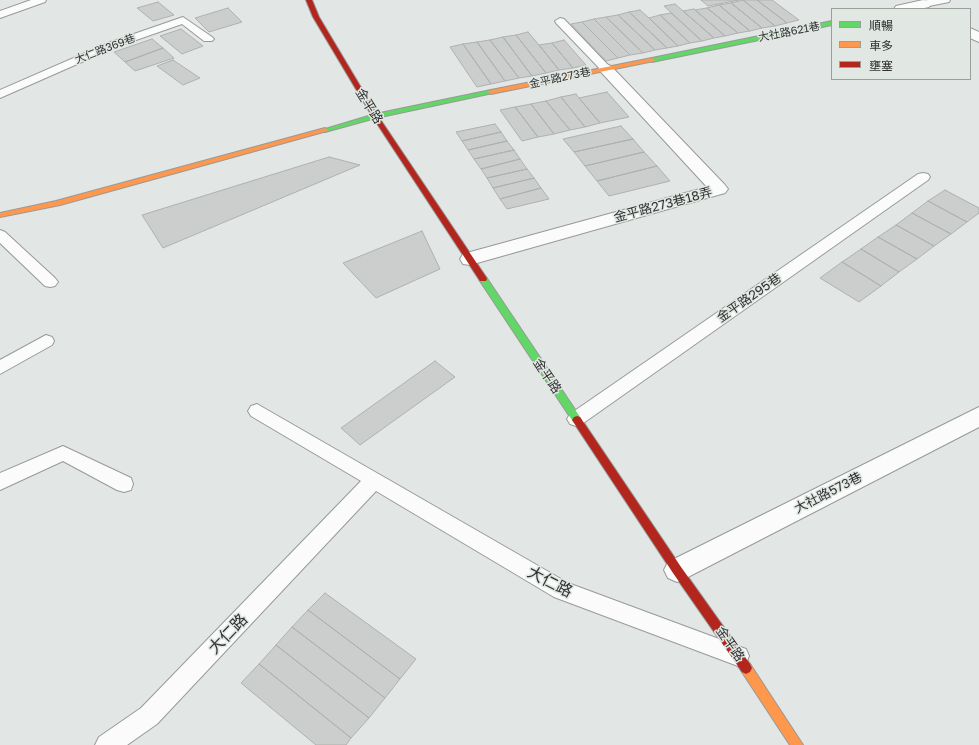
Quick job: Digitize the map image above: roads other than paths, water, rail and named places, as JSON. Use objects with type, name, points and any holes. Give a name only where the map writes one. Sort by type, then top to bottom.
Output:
[{"type":"street","name":"金平路","points":[[309,0],[316,17],[375,116],[677,570],[739,657],[797,745]]},
{"type":"street","points":[[906,8],[924,4]]},
{"type":"street","name":"大社路621巷","points":[[746,40],[831,23]]},
{"type":"street","name":"金平路273巷","points":[[0,215],[57,203],[375,116],[746,40]]},
{"type":"street","name":"金平路273巷18弄","points":[[470,258],[719,189],[606,69]]},
{"type":"street","name":"大社路573巷","points":[[677,570],[979,416]]},
{"type":"lane","points":[[0,15],[42,0]]},
{"type":"lane","points":[[924,4],[945,0]]},
{"type":"lane","name":"大仁路369巷","points":[[0,94],[112,45],[183,20],[208,39]]},
{"type":"lane","points":[[560,21],[606,69]]},
{"type":"lane","name":"金平路295巷","points":[[576,419],[923,177]]},
{"type":"lane","points":[[0,235],[50,282]]},
{"type":"lane","points":[[0,368],[46,341]]},
{"type":"lane","name":"大仁路","points":[[257,411],[561,590],[739,657]]},
{"type":"lane","points":[[0,482],[63,453],[124,484]]},
{"type":"lane","name":"大仁路","points":[[107,745],[149,716],[374,480]]}]
